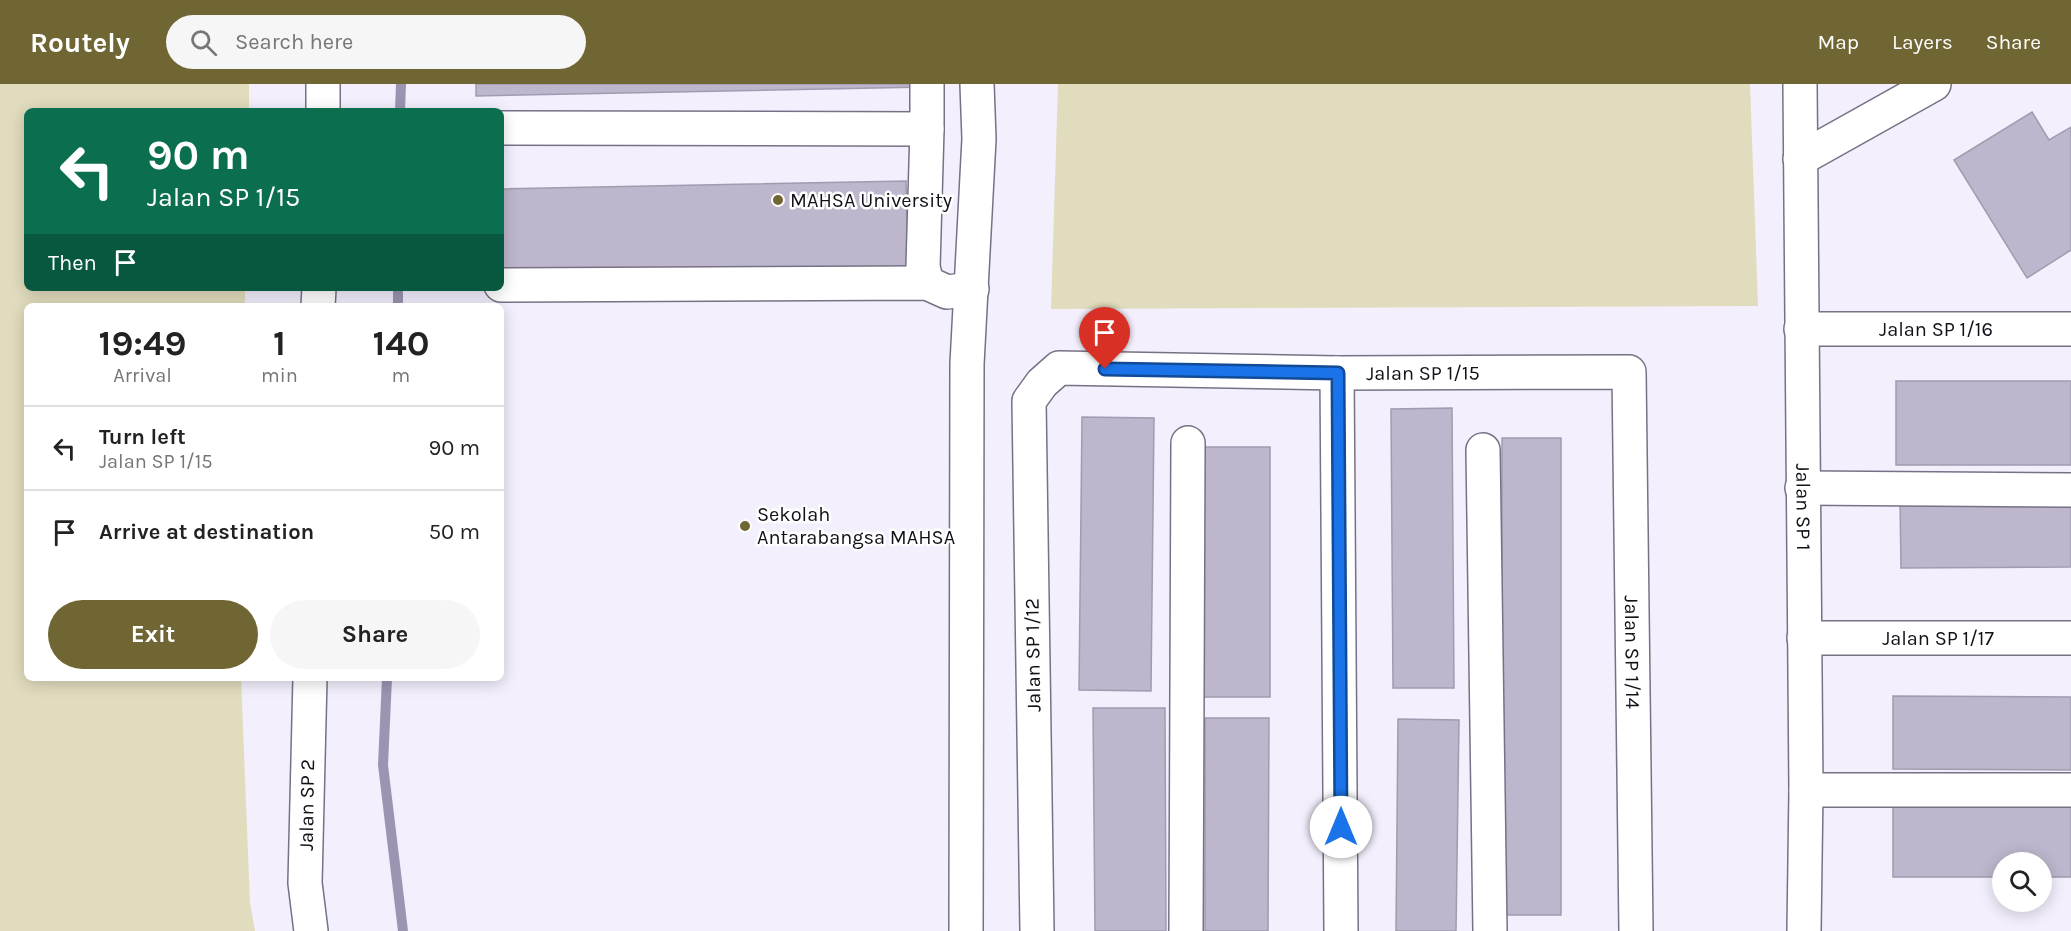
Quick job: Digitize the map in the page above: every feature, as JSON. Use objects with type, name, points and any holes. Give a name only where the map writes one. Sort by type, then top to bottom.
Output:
[{"type":"street","points":[[323,84],[323,108]]},
{"type":"street","points":[[927,84],[923,267],[927,283]]},
{"type":"street","points":[[966,931],[966,364],[979,140],[977,84]]},
{"type":"street","name":"Jalan SP 1","points":[[1800,84],[1806,790],[1804,931]]},
{"type":"street","points":[[1800,159],[1934,84]]},
{"type":"street","points":[[504,128],[927,129]]},
{"type":"street","points":[[504,285],[927,283],[947,292],[972,289]]},
{"type":"street","name":"Jalan SP 1/16","points":[[1801,329],[2071,329]]},
{"type":"street","name":"Jalan SP 1/15","points":[[1042,383],[1059,368],[1338,373],[1629,372]]},
{"type":"street","name":"Jalan SP 1/14","points":[[1629,372],[1636,931]]},
{"type":"street","points":[[1338,373],[1341,931]]},
{"type":"street","name":"Jalan SP 1/12","points":[[1037,931],[1029,401],[1042,383]]},
{"type":"street","points":[[1186,931],[1188,443]]},
{"type":"street","points":[[1483,450],[1490,931]]},
{"type":"street","points":[[1802,488],[2071,489]]},
{"type":"street","name":"Jalan SP 1/17","points":[[1804,638],[2071,638]]},
{"type":"street","name":"Jalan SP 2","points":[[310,681],[305,883],[311,931]]},
{"type":"street","points":[[1806,790],[2071,790]]},
{"type":"shaded area","points":[[0,84],[249,84],[249,108],[24,108],[24,291],[245,291],[245,303],[24,303],[24,681],[241,681],[250,903],[255,931],[0,931]]},
{"type":"shaded area","points":[[1058,84],[1750,84],[1758,306],[1051,309]]},
{"type":"building","points":[[476,84],[926,84],[926,87],[476,96]]},
{"type":"building","points":[[2032,112],[2049,140],[2071,127],[2071,250],[2027,278],[1954,160]]},
{"type":"building","points":[[906,181],[908,268],[504,277],[504,189]]},
{"type":"building","points":[[1896,381],[2071,381],[2071,465],[1896,465]]},
{"type":"building","points":[[1452,408],[1454,688],[1393,688],[1391,409]]},
{"type":"building","points":[[1082,417],[1154,418],[1151,691],[1079,690]]},
{"type":"building","points":[[1502,438],[1561,438],[1561,915],[1502,915]]},
{"type":"building","points":[[1203,447],[1270,447],[1270,697],[1202,697]]},
{"type":"building","points":[[2071,500],[2071,567],[1901,568],[1900,501]]},
{"type":"building","points":[[1893,696],[2071,697],[2071,770],[1893,769]]},
{"type":"building","points":[[1093,708],[1165,708],[1166,931],[1095,931]]},
{"type":"building","points":[[1205,718],[1269,718],[1268,931],[1205,931]]},
{"type":"building","points":[[1398,719],[1459,720],[1456,931],[1396,931]]},
{"type":"building","points":[[1893,803],[2071,803],[2071,877],[2052,877],[2052,852],[1992,852],[1992,877],[1893,877]]},
{"type":"waterway","points":[[400,108],[401,84]]},
{"type":"waterway","points":[[398,291],[398,303]]},
{"type":"waterway","points":[[387,681],[383,765],[403,931]]},
{"type":"place","name":"MAHSA University","points":[[778,200]]},
{"type":"place","name":"Sekolah Antarabangsa MAHSA","points":[[745,526]]},
{"type":"route","points":[[1105,369],[1338,373],[1341,827]]}]
